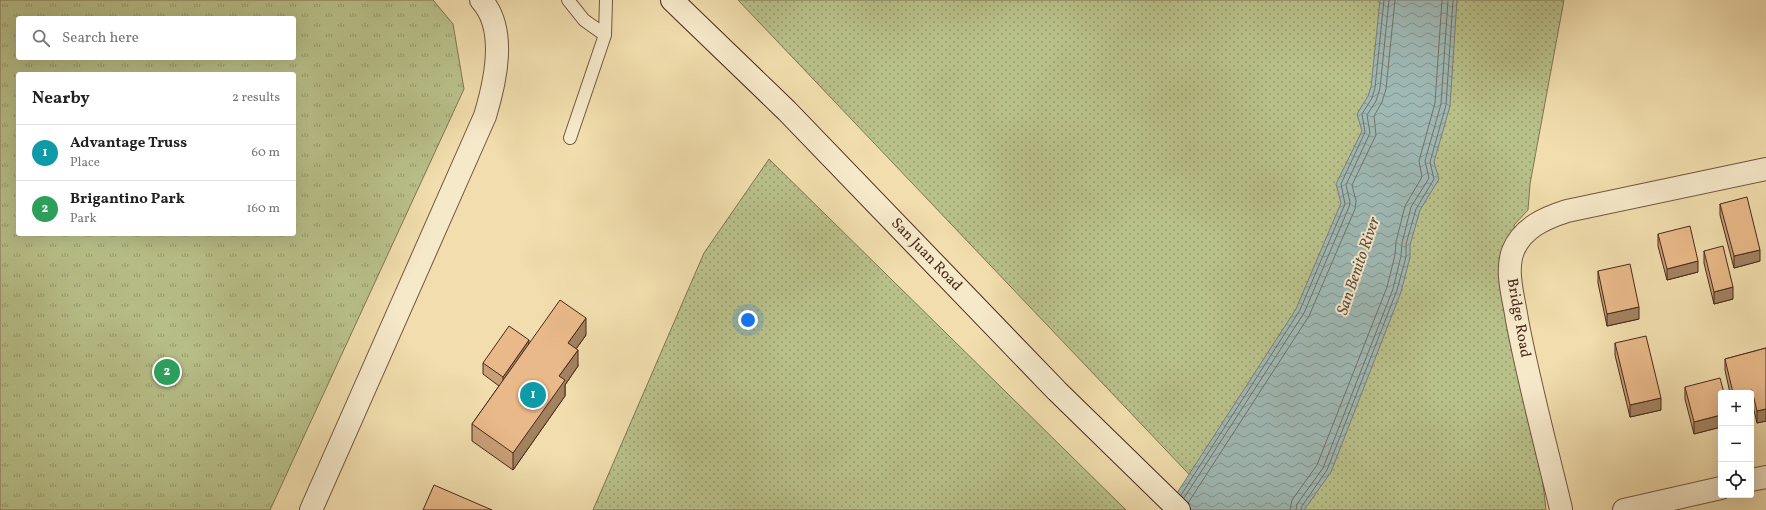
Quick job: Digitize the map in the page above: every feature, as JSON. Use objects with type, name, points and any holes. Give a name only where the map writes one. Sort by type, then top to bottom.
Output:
[{"type":"street","points":[[311,510],[485,116],[492,93],[497,65],[496,34],[490,16],[481,0]]},
{"type":"street","name":"San Juan Road","points":[[672,0],[787,111],[1057,391],[1179,510]]},
{"type":"street","name":"Bridge Road","points":[[1561,510],[1526,367],[1510,277],[1512,256],[1522,235],[1549,217],[1566,211],[1766,168]]},
{"type":"street","points":[[1754,479],[1766,477]]},
{"type":"street","points":[[1624,510],[1718,489]]},
{"type":"lane","points":[[568,0],[584,20],[605,35]]},
{"type":"lane","points":[[570,138],[605,35],[606,0]]},
{"type":"green space","points":[[0,0],[433,0],[453,24],[464,89],[270,510],[0,510]]},
{"type":"green space","points":[[738,0],[1564,0],[1530,184],[1528,210],[1514,225],[1546,510],[1223,510]]},
{"type":"green space","points":[[769,159],[1126,510],[593,510],[704,253]]},
{"type":"water","name":"San Benito River","points":[[1380,0],[1457,0],[1450,106],[1434,162],[1439,179],[1420,210],[1410,245],[1410,257],[1401,292],[1331,472],[1304,510],[1166,510],[1296,309],[1341,203],[1336,184],[1362,131],[1357,114],[1368,96],[1371,87]]},
{"type":"building","points":[[1747,197],[1760,250],[1734,256],[1720,204]]},
{"type":"building","points":[[1690,226],[1698,261],[1667,269],[1658,234]]},
{"type":"building","points":[[1723,246],[1733,287],[1714,292],[1704,251]]},
{"type":"building","points":[[1630,264],[1639,307],[1607,314],[1598,271]]},
{"type":"building","points":[[560,300],[586,318],[568,343],[578,350],[559,376],[565,380],[513,453],[472,424]]},
{"type":"building","points":[[509,326],[529,340],[503,377],[483,363]]},
{"type":"building","points":[[1646,336],[1661,398],[1630,405],[1615,343]]},
{"type":"building","points":[[1766,348],[1766,409],[1757,411],[1754,390],[1732,390],[1725,359]]},
{"type":"building","points":[[1720,378],[1723,390],[1718,390],[1718,416],[1694,422],[1685,387]]},
{"type":"building","points":[[434,485],[492,510],[423,510]]},
{"type":"place","name":"Brigantino Park","points":[[167,372]]},
{"type":"place","name":"Advantage Truss","points":[[533,395]]}]
